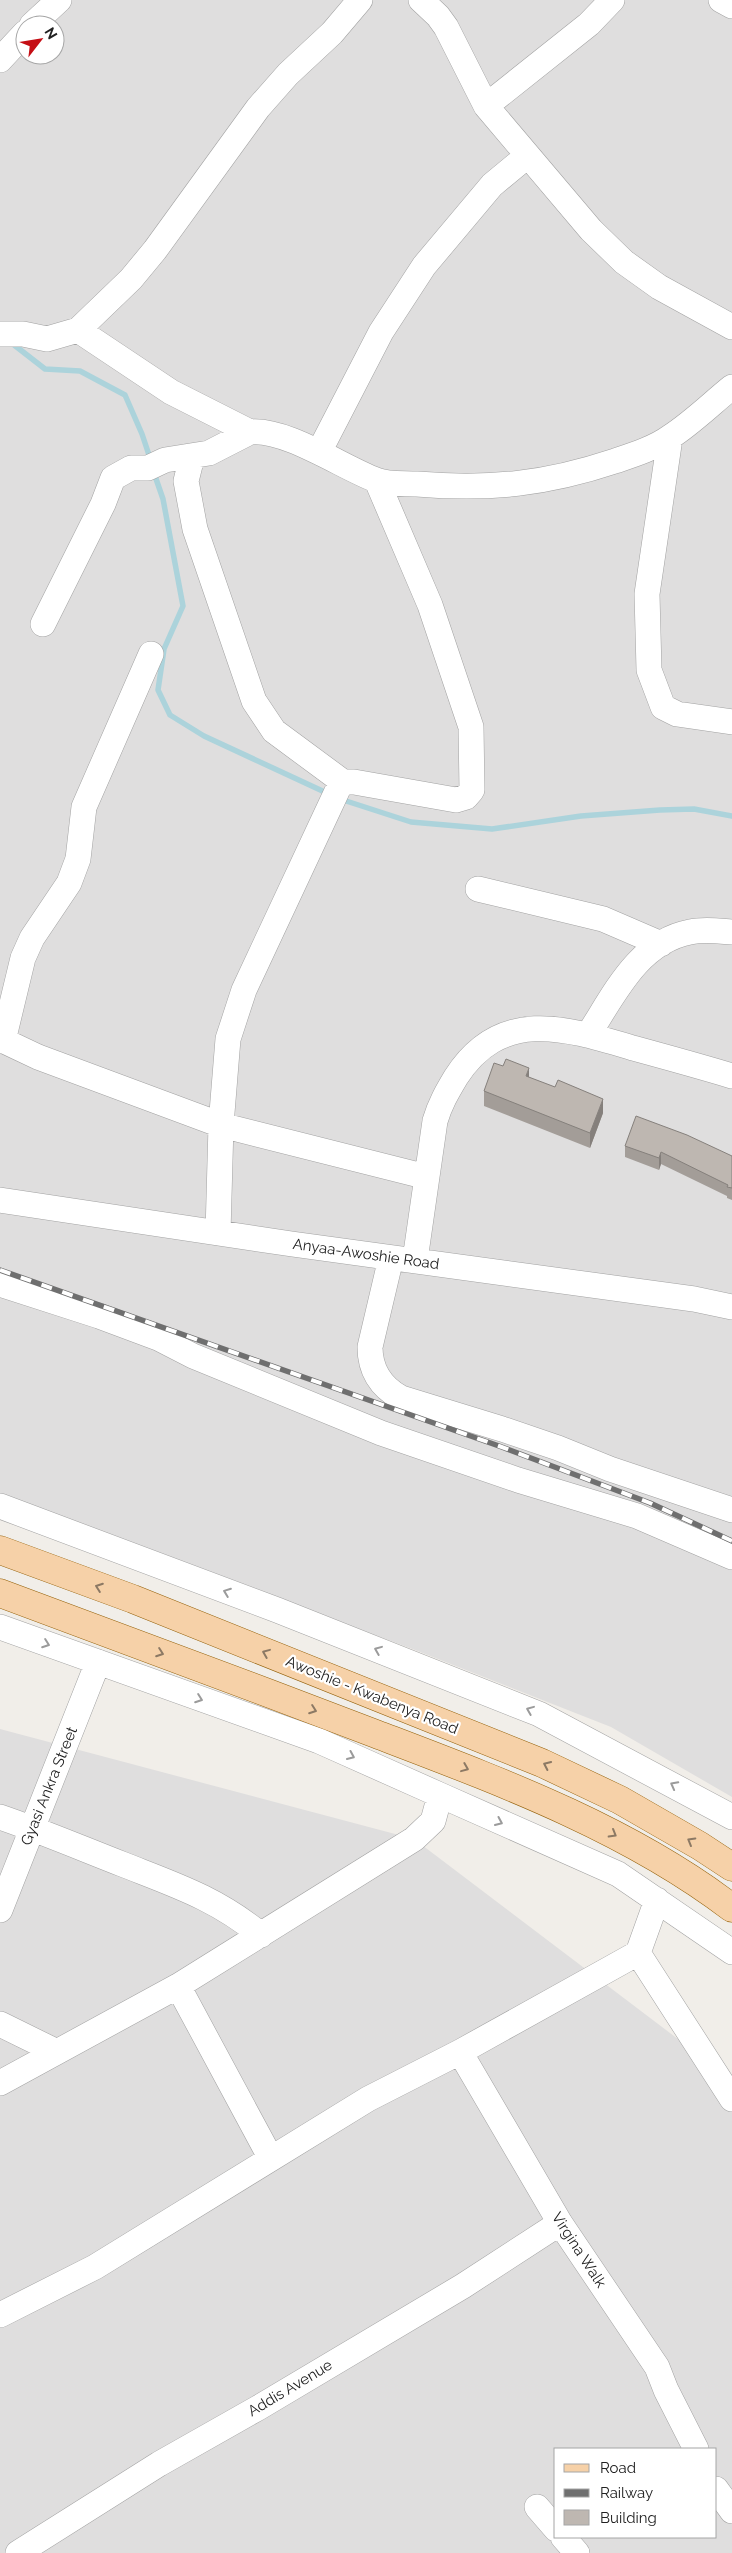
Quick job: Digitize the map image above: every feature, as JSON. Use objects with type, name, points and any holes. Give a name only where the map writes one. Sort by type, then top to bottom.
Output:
[{"type":"main road","name":"Awoshie - Kwabenya Road","points":[[0,1550],[132,1599],[542,1763],[620,1800],[700,1846],[732,1867]]},
{"type":"main road","points":[[0,1594],[359,1727],[528,1794],[605,1830],[682,1874],[732,1908]]},
{"type":"main road","points":[[113,1636],[125,1633],[133,1628],[138,1610],[132,1599]]},
{"type":"street","points":[[43,15],[59,0]]},
{"type":"street","points":[[5,334],[47,339],[78,330],[131,279],[155,250],[258,108],[288,74],[332,33],[360,0]]},
{"type":"street","points":[[421,0],[438,16],[446,27],[486,106],[592,230],[624,262],[659,287],[732,327]]},
{"type":"street","points":[[486,106],[589,24],[612,0]]},
{"type":"street","points":[[721,0],[732,6]]},
{"type":"street","points":[[0,60],[15,44]]},
{"type":"street","points":[[319,452],[382,332],[424,266],[492,185],[527,156]]},
{"type":"street","points":[[78,330],[171,392],[250,432]]},
{"type":"street","points":[[43,624],[113,478],[131,468],[209,453],[250,432],[261,431],[319,452],[378,481],[456,488],[544,481],[574,474],[628,456],[670,438],[732,387]]},
{"type":"street","points":[[670,438],[647,594],[649,670],[663,707],[677,714],[732,722]]},
{"type":"street","points":[[192,457],[186,481],[194,529],[254,701],[274,731],[337,792]]},
{"type":"street","points":[[218,1234],[221,1125],[228,1039],[244,990],[337,792],[354,782],[456,800],[466,796],[472,790],[471,727],[430,605],[378,481]]},
{"type":"street","points":[[151,654],[84,806],[78,859],[69,883],[32,938],[23,958],[2,1040],[38,1058],[221,1125],[427,1177]]},
{"type":"street","points":[[478,888],[603,919],[661,944]]},
{"type":"street","points":[[588,1035],[632,966],[661,944],[689,932],[732,932]]},
{"type":"street","points":[[732,1076],[588,1035],[549,1028],[532,1029],[496,1037],[482,1046],[468,1058],[440,1102],[435,1121],[427,1177],[402,1259],[370,1347],[370,1360],[376,1373],[391,1392],[401,1398],[558,1448],[610,1469],[732,1510]]},
{"type":"street","name":"Anyaa-Awoshie Road","points":[[0,1200],[218,1234],[694,1299],[732,1307]]},
{"type":"street","points":[[0,1284],[99,1316],[158,1338],[193,1356],[381,1433],[518,1480],[637,1516],[732,1557]]},
{"type":"street","points":[[0,1506],[278,1610],[539,1714],[732,1816]]},
{"type":"street","points":[[0,1627],[319,1742],[618,1874],[732,1952]]},
{"type":"street","name":"Gyasi Ankra Street","points":[[0,1910],[98,1662]]},
{"type":"street","points":[[0,2083],[178,1986],[414,1839],[433,1821],[440,1795]]},
{"type":"street","points":[[0,1817],[33,1828],[206,1897],[236,1914],[261,1935]]},
{"type":"street","points":[[0,2315],[95,2267],[270,2157],[368,2099],[460,2052],[638,1953],[656,1900]]},
{"type":"street","points":[[638,1953],[732,2099]]},
{"type":"street","points":[[178,1986],[270,2157]]},
{"type":"street","points":[[0,2024],[57,2052]]},
{"type":"street","name":"Virgina Walk","points":[[460,2052],[560,2223],[657,2367],[666,2390],[695,2448]]},
{"type":"street","name":"Addis Avenue","points":[[18,2553],[159,2464],[258,2408],[462,2286],[560,2223]]},
{"type":"street","points":[[717,2490],[732,2511]]},
{"type":"street","points":[[537,2507],[554,2527]]},
{"type":"street","points":[[564,2538],[577,2553]]},
{"type":"shaded area","points":[[0,0],[732,0],[732,1797],[611,1727],[415,1650],[0,1494]]},
{"type":"shaded area","points":[[0,1729],[414,1839],[732,2080],[732,2553],[0,2553]]},
{"type":"building","points":[[506,1059],[529,1068],[526,1076],[555,1087],[558,1080],[603,1099],[590,1133],[484,1091],[494,1063],[503,1066]]},
{"type":"building","points":[[636,1116],[687,1135],[732,1156],[732,1188],[661,1152],[659,1158],[625,1146]]},
{"type":"waterway","points":[[9,341],[45,369],[80,371],[125,395],[142,434],[151,461]]},
{"type":"waterway","points":[[154,473],[163,499],[183,606],[164,649],[158,690],[170,715],[204,736],[329,794]]},
{"type":"waterway","points":[[340,799],[411,822],[492,829],[581,816],[660,810],[694,809],[732,816]]},
{"type":"railway","points":[[0,1270],[499,1446],[650,1503],[732,1541]]}]
